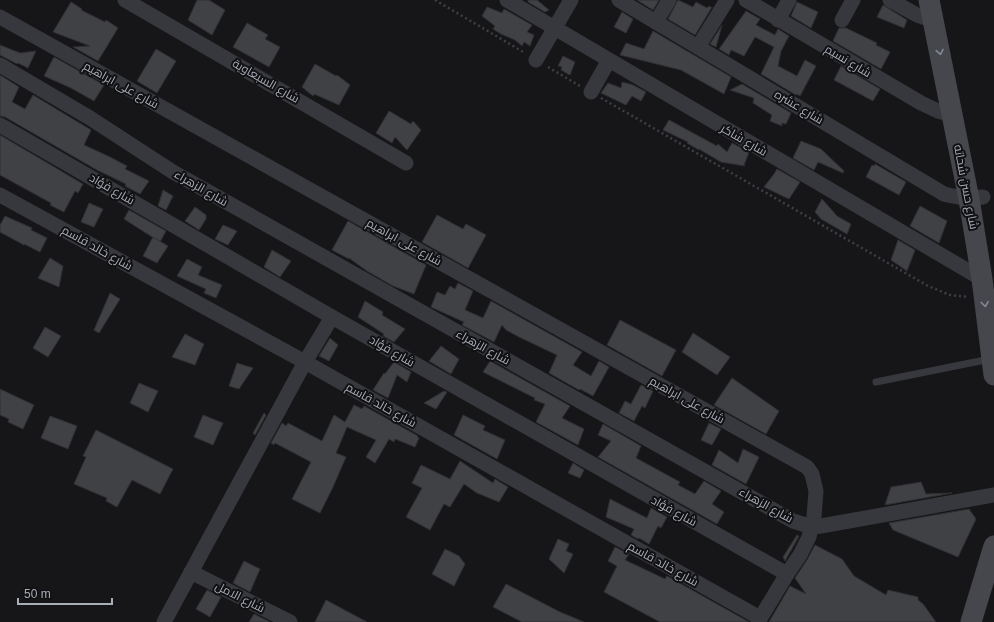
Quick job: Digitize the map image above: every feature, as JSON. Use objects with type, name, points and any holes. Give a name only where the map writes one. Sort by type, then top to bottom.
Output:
[{"type":"main road","name":"شارع حسن شحاته","points":[[929,0],[952,115],[976,198]]},
{"type":"main road","name":"شارع حسن شحاته","points":[[944,0],[976,198],[987,284],[993,360]]},
{"type":"main road","points":[[971,622],[994,546]]},
{"type":"main road","points":[[983,622],[994,587]]},
{"type":"street","name":"شارع السبعاوية","points":[[125,0],[406,163]]},
{"type":"street","name":"شارع شاكر","points":[[507,0],[987,284]]},
{"type":"street","points":[[536,60],[571,0]]},
{"type":"street","name":"شارع عشره","points":[[619,0],[944,194],[958,198],[976,198]]},
{"type":"street","points":[[656,22],[669,0]]},
{"type":"street","points":[[698,47],[727,0]]},
{"type":"street","name":"شارع نسيم","points":[[746,0],[921,103],[938,111],[952,115]]},
{"type":"street","points":[[778,20],[789,0]]},
{"type":"street","points":[[842,20],[853,0]]},
{"type":"street","points":[[890,0],[934,21]]},
{"type":"street","name":"شارع على ابراهيم","points":[[0,17],[807,467],[812,474],[816,491],[812,527]]},
{"type":"street","points":[[591,92],[609,60]]},
{"type":"street","name":"شارع الزهراء","points":[[0,65],[90,118],[196,186],[786,517],[801,524],[812,527],[994,495]]},
{"type":"street","name":"شارع فؤاد","points":[[0,125],[332,317],[787,574]]},
{"type":"street","name":"شارع خالد قاسم","points":[[0,195],[305,362],[759,620]]},
{"type":"street","points":[[164,622],[305,362],[332,317]]},
{"type":"street","points":[[759,620],[800,555],[812,527]]},
{"type":"street","name":"شارع الامل","points":[[191,572],[290,622]]},
{"type":"lane","points":[[876,382],[993,360]]},
{"type":"path","points":[[435,0],[591,92],[928,286],[959,297],[987,284]]},
{"type":"building","points":[[197,0],[209,0],[225,10],[212,35],[188,20]]},
{"type":"building","points":[[528,0],[537,0],[549,10],[545,12],[528,2]]},
{"type":"building","points":[[637,0],[659,0],[653,10]]},
{"type":"building","points":[[678,0],[693,7],[696,2],[707,8],[709,6],[712,8],[695,35],[668,19]]},
{"type":"building","points":[[71,2],[82,9],[81,10],[105,22],[106,20],[118,28],[98,61],[73,47],[90,46],[53,32]]},
{"type":"building","points":[[797,2],[818,12],[811,28],[791,16]]},
{"type":"building","points":[[883,5],[907,20],[904,28],[877,17]]},
{"type":"building","points":[[487,7],[502,13],[504,9],[532,25],[527,32],[534,35],[530,46],[524,42],[522,46],[515,40],[493,29],[495,26],[482,16]]},
{"type":"building","points":[[746,11],[760,19],[756,25],[775,35],[778,29],[789,36],[781,51],[778,66],[797,76],[805,60],[816,66],[800,96],[761,74],[774,47],[755,37],[744,56],[731,50],[729,55],[719,49]]},
{"type":"building","points":[[622,12],[633,19],[626,33],[614,27]]},
{"type":"building","points":[[247,23],[268,35],[265,39],[280,47],[269,67],[233,47]]},
{"type":"building","points":[[722,25],[716,47],[710,44]]},
{"type":"building","points":[[839,28],[846,28],[877,43],[876,45],[890,52],[881,69],[833,41]]},
{"type":"building","points":[[653,31],[731,77],[724,94],[681,70],[620,55],[626,43],[644,49]]},
{"type":"building","points":[[0,45],[20,53],[36,51],[28,68],[0,55]]},
{"type":"building","points":[[156,49],[176,61],[157,93],[137,81]]},
{"type":"building","points":[[563,56],[575,62],[570,75],[561,70],[562,67],[558,66]]},
{"type":"building","points":[[54,57],[104,85],[94,101],[71,88],[44,76]]},
{"type":"building","points":[[315,64],[336,76],[337,75],[350,85],[339,105],[314,94],[313,96],[302,87]]},
{"type":"building","points":[[841,66],[880,89],[873,101],[834,80]]},
{"type":"building","points":[[0,75],[19,87],[12,102],[25,109],[33,95],[91,130],[84,145],[127,166],[125,169],[149,181],[140,194],[125,186],[126,184],[97,170],[5,117],[0,116]]},
{"type":"building","points":[[622,82],[633,85],[646,92],[641,101],[632,96],[626,105],[601,93],[608,83],[621,88]]},
{"type":"building","points":[[742,84],[791,113],[786,124],[782,123],[782,126],[770,121],[772,115],[753,103],[754,98],[730,90]]},
{"type":"building","points":[[389,111],[411,124],[413,121],[421,130],[407,150],[395,137],[392,143],[376,133]]},
{"type":"building","points":[[669,120],[717,146],[718,144],[727,152],[732,143],[749,152],[744,165],[745,166],[721,162],[687,143],[688,142],[663,130]]},
{"type":"building","points":[[0,135],[83,184],[78,193],[75,191],[64,212],[50,205],[51,203],[0,175]]},
{"type":"building","points":[[801,141],[821,149],[844,171],[843,173],[818,162],[814,170],[793,158]]},
{"type":"building","points":[[875,164],[906,182],[899,195],[866,177],[872,165],[874,166]]},
{"type":"building","points":[[777,169],[800,182],[789,199],[764,187]]},
{"type":"building","points":[[163,190],[173,196],[166,210],[158,206]]},
{"type":"building","points":[[822,199],[837,216],[851,224],[847,234],[821,219],[815,212]]},
{"type":"building","points":[[89,203],[103,209],[94,227],[81,222]]},
{"type":"building","points":[[920,206],[947,221],[939,243],[910,226]]},
{"type":"building","points":[[195,207],[206,215],[206,219],[199,230],[185,221]]},
{"type":"building","points":[[129,210],[166,231],[160,242],[124,219]]},
{"type":"building","points":[[437,215],[463,229],[466,224],[486,235],[468,268],[422,242]]},
{"type":"building","points":[[5,216],[32,228],[31,230],[47,238],[40,252],[0,232],[0,225]]},
{"type":"building","points":[[348,221],[426,265],[414,294],[393,286],[367,271],[349,258],[332,250]]},
{"type":"building","points":[[223,225],[237,231],[228,245],[215,239]]},
{"type":"building","points":[[153,237],[168,246],[157,263],[143,256]]},
{"type":"building","points":[[898,240],[915,250],[907,271],[891,260]]},
{"type":"building","points":[[272,250],[291,261],[280,277],[264,267]]},
{"type":"building","points":[[50,258],[63,266],[59,287],[38,278]]},
{"type":"building","points":[[187,259],[202,267],[198,275],[222,285],[216,298],[204,293],[206,289],[177,276]]},
{"type":"building","points":[[458,283],[473,291],[465,310],[483,318],[491,301],[582,352],[573,365],[591,376],[599,361],[609,367],[593,396],[549,373],[557,355],[506,330],[502,325],[494,342],[462,325],[464,322],[431,307],[437,292],[445,295],[450,286],[455,289]]},
{"type":"building","points":[[110,293],[120,299],[99,333],[94,330]]},
{"type":"building","points":[[365,301],[383,312],[382,315],[405,329],[394,342],[383,336],[384,334],[358,317]]},
{"type":"building","points":[[620,320],[676,350],[662,376],[607,345]]},
{"type":"building","points":[[45,327],[61,336],[48,357],[33,348]]},
{"type":"building","points":[[693,333],[730,357],[717,375],[682,352]]},
{"type":"building","points":[[185,334],[204,344],[195,365],[172,357]]},
{"type":"building","points":[[330,338],[338,345],[329,361],[319,356]]},
{"type":"building","points":[[441,346],[459,359],[451,374],[429,361]]},
{"type":"building","points":[[490,361],[570,406],[562,418],[584,429],[578,445],[536,422],[545,404],[534,400],[535,398],[483,372]]},
{"type":"building","points":[[394,362],[411,372],[407,382],[397,375],[388,398],[373,390],[384,373],[385,374]]},
{"type":"building","points":[[237,363],[253,368],[239,389],[229,386]]},
{"type":"building","points":[[732,378],[779,411],[766,434],[714,405]]},
{"type":"building","points":[[139,383],[158,391],[148,412],[130,403]]},
{"type":"building","points":[[641,385],[653,391],[645,408],[642,406],[634,421],[619,413],[625,401],[631,404]]},
{"type":"building","points":[[0,389],[34,405],[23,429],[8,422],[9,419],[0,415]]},
{"type":"building","points":[[444,391],[447,392],[436,409],[424,403]]},
{"type":"building","points":[[354,405],[362,409],[364,406],[418,436],[417,437],[419,438],[415,447],[395,439],[394,442],[389,439],[375,463],[366,457],[376,440],[347,427],[336,453],[346,457],[320,513],[292,499],[311,462],[275,443],[274,445],[271,443],[282,423],[286,426],[288,423],[322,441],[334,415],[345,422]]},
{"type":"building","points":[[264,413],[266,415],[255,435],[253,433]]},
{"type":"building","points":[[203,415],[223,423],[213,445],[194,437]]},
{"type":"building","points":[[463,415],[485,426],[483,430],[505,440],[497,459],[454,435]]},
{"type":"building","points":[[50,416],[77,426],[68,449],[41,438]]},
{"type":"building","points":[[709,423],[721,429],[712,445],[701,440]]},
{"type":"building","points":[[603,424],[641,446],[636,458],[680,482],[678,485],[695,494],[704,481],[721,491],[712,504],[724,512],[717,524],[598,457],[611,441],[598,435]]},
{"type":"building","points":[[96,430],[173,469],[160,494],[132,480],[117,507],[106,501],[107,498],[74,484],[86,457],[83,456]]},
{"type":"building","points":[[743,449],[759,457],[746,484],[712,465],[719,450],[738,463]]},
{"type":"building","points":[[460,461],[493,483],[495,479],[508,487],[499,502],[477,493],[464,484],[450,507],[444,504],[430,530],[406,517],[422,488],[412,483],[421,465],[450,479]]},
{"type":"building","points":[[573,463],[584,470],[580,478],[568,473]]},
{"type":"building","points":[[921,482],[926,494],[952,493],[885,505],[891,487]]},
{"type":"building","points":[[610,499],[647,518],[651,508],[667,517],[661,528],[658,526],[649,544],[631,535],[634,529],[606,517]]},
{"type":"building","points":[[969,509],[976,519],[958,557],[893,530],[889,523]]},
{"type":"building","points":[[797,535],[799,536],[785,561],[783,557]]},
{"type":"building","points":[[558,539],[569,544],[566,551],[573,554],[564,573],[549,559]]},
{"type":"building","points":[[815,545],[842,559],[854,576],[886,595],[888,590],[918,597],[918,600],[923,604],[936,622],[769,622],[790,586],[806,594],[795,578]]},
{"type":"building","points":[[615,547],[629,554],[625,560],[665,579],[667,576],[749,622],[660,622],[604,592],[617,566],[608,561]]},
{"type":"building","points":[[445,549],[459,556],[465,564],[454,586],[432,574]]},
{"type":"building","points":[[244,561],[260,569],[250,592],[233,583]]},
{"type":"building","points":[[506,584],[560,612],[584,622],[522,622],[493,607]]},
{"type":"building","points":[[207,590],[221,597],[210,617],[196,609]]},
{"type":"building","points":[[326,600],[367,622],[315,622]]},
{"type":"building","points":[[254,614],[270,622],[249,622]]}]
